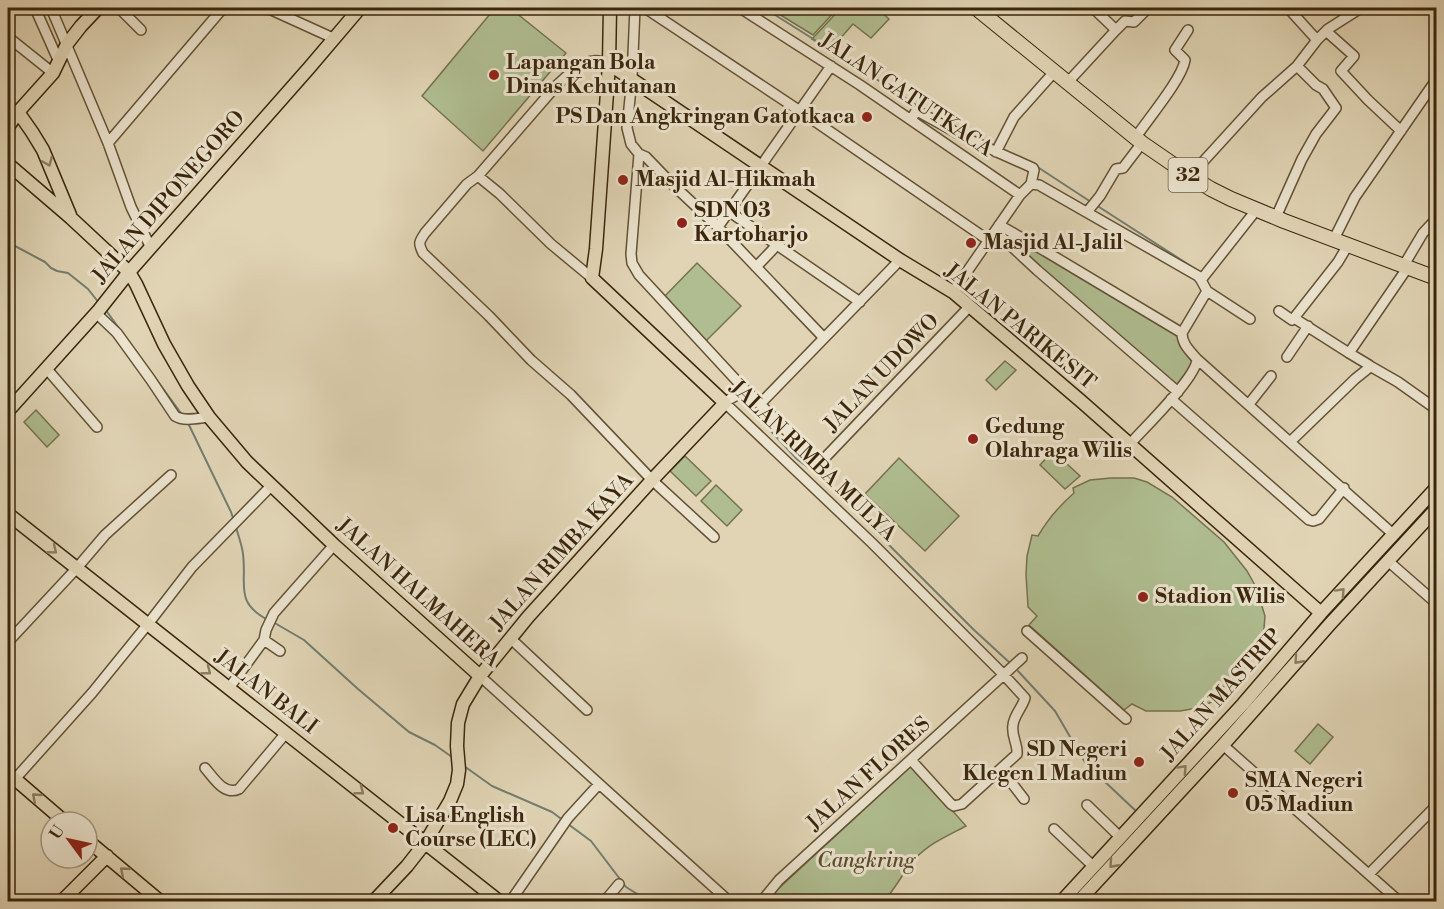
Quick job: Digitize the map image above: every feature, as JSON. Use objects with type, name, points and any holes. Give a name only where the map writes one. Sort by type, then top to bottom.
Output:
[{"type":"highway","name":"32","points":[[978,8],[1139,140],[1190,176],[1231,199],[1437,278]]},
{"type":"main road","points":[[8,127],[56,68],[68,44],[81,26],[98,8]]},
{"type":"main road","name":"JALAN DIPONEGORO","points":[[8,411],[360,8]]},
{"type":"main road","points":[[592,278],[609,64],[610,8]]},
{"type":"main road","name":"JALAN PARIKESIT","points":[[609,64],[900,260],[953,292],[1130,444],[1321,613]]},
{"type":"main road","points":[[18,112],[43,150],[71,218]]},
{"type":"main road","name":"JALAN HALMAHERA","points":[[8,164],[129,272],[184,379],[229,442],[271,486],[334,545],[480,676]]},
{"type":"main road","name":"JALAN RIMBA MULYA","points":[[592,278],[725,403]]},
{"type":"main road","name":"JALAN RIMBA KAYA","points":[[373,902],[425,843],[450,801],[457,784],[459,771],[458,723],[463,704],[480,676],[510,638],[652,480],[725,403]]},
{"type":"main road","name":"JALAN MASTRIP","points":[[1078,902],[1321,613],[1437,488]]},
{"type":"main road","name":"JALAN MASTRIP","points":[[1061,902],[1120,837],[1146,819],[1222,745],[1437,509]]},
{"type":"main road","name":"JALAN BALI","points":[[8,514],[500,902]]},
{"type":"main road","points":[[11,776],[51,810]]},
{"type":"main road","points":[[99,850],[161,902]]},
{"type":"main road","points":[[61,902],[107,856]]},
{"type":"street","points":[[35,8],[56,68]]},
{"type":"street","points":[[51,8],[108,143],[131,207],[151,248]]},
{"type":"street","points":[[119,8],[141,30]]},
{"type":"street","points":[[108,143],[223,8]]},
{"type":"street","points":[[267,8],[333,38]]},
{"type":"street","points":[[634,8],[632,78],[627,128],[631,144],[718,227],[824,338]]},
{"type":"street","points":[[645,8],[988,240]]},
{"type":"street","name":"JALAN GATUTKACA","points":[[740,8],[831,66],[1020,195]]},
{"type":"street","points":[[1093,8],[1116,30]]},
{"type":"street","points":[[1068,82],[1125,21],[1134,22],[1148,8]]},
{"type":"street","points":[[1288,8],[1317,40]]},
{"type":"street","points":[[1190,176],[1262,97],[1298,66],[1326,31],[1361,8]]},
{"type":"street","points":[[1087,212],[1116,170],[1124,168],[1175,82],[1185,60],[1175,50],[1188,30]]},
{"type":"street","points":[[1326,31],[1354,56],[1341,71],[1401,131]]},
{"type":"street","points":[[8,37],[56,68]]},
{"type":"street","points":[[609,64],[596,60],[590,61],[556,86],[425,233],[419,241],[420,246],[423,253],[531,360],[571,395],[652,480],[714,537]]},
{"type":"street","points":[[718,227],[831,66]]},
{"type":"street","points":[[1276,217],[1302,159],[1316,134],[1336,108],[1323,90],[1298,66]]},
{"type":"street","points":[[998,149],[1014,117],[1055,71]]},
{"type":"street","points":[[1334,238],[1355,197],[1437,80]]},
{"type":"street","points":[[910,120],[916,111],[968,139],[998,149],[1033,168],[1035,184]]},
{"type":"street","points":[[639,154],[632,263],[639,274],[760,404],[900,260]]},
{"type":"street","points":[[478,176],[500,194],[551,244],[592,278]]},
{"type":"street","points":[[953,292],[1020,195],[1035,184]]},
{"type":"street","points":[[1035,184],[1198,276],[1206,291],[1250,319]]},
{"type":"street","points":[[1201,280],[1257,209]]},
{"type":"street","points":[[729,212],[860,302]]},
{"type":"street","points":[[1349,353],[1406,266],[1424,233],[1437,219]]},
{"type":"street","points":[[997,228],[1045,251],[1182,333]]},
{"type":"street","points":[[997,228],[1037,270],[1309,520],[1319,519],[1344,488]]},
{"type":"street","points":[[756,267],[777,245]]},
{"type":"street","points":[[1294,318],[1338,262],[1348,245]]},
{"type":"street","points":[[1206,291],[1182,333],[1184,345],[1393,534]]},
{"type":"street","name":"JALAN UDOWO","points":[[760,404],[819,464],[970,306]]},
{"type":"street","points":[[97,311],[117,333],[178,419],[209,417]]},
{"type":"street","points":[[1279,311],[1292,320],[1294,318],[1308,326],[1437,409]]},
{"type":"street","points":[[1287,357],[1308,326]]},
{"type":"street","points":[[1130,444],[1196,368],[1197,359]]},
{"type":"street","points":[[1290,442],[1370,366]]},
{"type":"street","points":[[46,368],[97,427]]},
{"type":"street","points":[[1249,404],[1271,376]]},
{"type":"street","points":[[725,403],[733,396],[748,393]]},
{"type":"street","name":"JALAN RIMBA MULYA","points":[[725,403],[872,543],[1005,675],[1024,698],[1012,726],[1017,754],[1001,769]]},
{"type":"street","points":[[8,642],[105,535],[171,475]]},
{"type":"street","points":[[11,776],[92,693],[192,567],[271,486]]},
{"type":"street","points":[[229,688],[264,640],[270,620],[282,602],[334,545]]},
{"type":"street","points":[[1388,561],[1437,603]]},
{"type":"street","points":[[1027,631],[1126,719]]},
{"type":"street","points":[[510,638],[587,710]]},
{"type":"street","points":[[264,640],[280,651]]},
{"type":"street","name":"JALAN FLORES","points":[[761,902],[779,880],[1021,659]]},
{"type":"street","name":"JALAN HALMAHERA","points":[[480,676],[730,902]]},
{"type":"street","points":[[205,768],[221,787],[228,791],[239,789],[286,733]]},
{"type":"street","points":[[1222,745],[1400,902]]},
{"type":"street","points":[[911,760],[954,806],[962,804],[1001,769],[1024,799]]},
{"type":"street","points":[[510,902],[566,821],[599,784]]},
{"type":"street","points":[[1086,805],[1120,837]]},
{"type":"street","points":[[1369,874],[1437,806]]},
{"type":"street","points":[[1054,829],[1094,867]]},
{"type":"street","points":[[604,902],[620,884]]},
{"type":"green space","name":"Lapangan Bola Dinas Kehutanan","points":[[495,8],[510,8],[566,53],[483,151],[422,96]]},
{"type":"green space","points":[[769,8],[838,8],[813,35]]},
{"type":"green space","points":[[841,8],[877,8],[889,19],[871,38],[853,24],[830,50],[812,39]]},
{"type":"green space","points":[[1013,236],[1177,334],[1180,346],[1193,363],[1177,387],[1009,241]]},
{"type":"green space","points":[[697,263],[741,306],[705,342],[664,297]]},
{"type":"green space","points":[[1005,361],[1016,370],[996,390],[986,380]]},
{"type":"green space","points":[[36,410],[59,435],[47,447],[24,422]]},
{"type":"green space","points":[[1053,451],[1080,476],[1065,489],[1040,465]]},
{"type":"green space","points":[[685,456],[711,481],[696,496],[670,471]]},
{"type":"green space","points":[[899,458],[959,516],[925,551],[865,494]]},
{"type":"green space","name":"Stadion Wilis","points":[[1134,478],[1147,482],[1172,497],[1224,542],[1247,571],[1256,587],[1265,616],[1263,640],[1258,657],[1251,655],[1242,670],[1216,694],[1217,700],[1197,708],[1180,711],[1146,711],[1132,704],[1124,710],[1029,625],[1037,616],[1028,607],[1027,556],[1032,535],[1038,536],[1054,513],[1074,493],[1073,488],[1090,480]]},
{"type":"green space","points":[[716,485],[742,510],[727,526],[701,501]]},
{"type":"green space","points":[[1318,724],[1333,737],[1310,764],[1295,751]]},
{"type":"green space","name":"Cangkring","points":[[912,765],[966,826],[939,840],[920,854],[884,901],[764,902]]},
{"type":"waterway","points":[[764,8],[921,108]]},
{"type":"waterway","points":[[1036,166],[1091,202]]},
{"type":"waterway","points":[[1096,205],[1200,272]]},
{"type":"waterway","points":[[8,240],[51,268],[68,273],[88,289],[99,303]]},
{"type":"waterway","points":[[105,309],[183,416]]},
{"type":"waterway","points":[[740,400],[797,459],[822,478],[1010,663]]},
{"type":"waterway","points":[[188,423],[234,521]]},
{"type":"waterway","points":[[236,527],[243,554],[246,599],[257,613],[268,620]]},
{"type":"waterway","points":[[273,622],[304,640],[409,732],[435,745],[452,757]]},
{"type":"waterway","points":[[1018,671],[1055,711],[1086,764],[1137,812]]},
{"type":"waterway","points":[[464,766],[492,786],[552,812],[564,821]]},
{"type":"waterway","points":[[568,824],[591,841],[626,887],[650,902]]},
{"type":"place","name":"Lapangan Bola Dinas Kehutanan","points":[[494,75]]},
{"type":"place","name":"PS Dan Angkringan Gatotkaca","points":[[867,117]]},
{"type":"place","name":"Masjid Al-Hikmah","points":[[623,180]]},
{"type":"place","name":"SDN 03 Kartoharjo","points":[[682,223]]},
{"type":"place","name":"Masjid Al-Jalil","points":[[971,243]]},
{"type":"place","name":"Gedung Olahraga Wilis","points":[[973,439]]},
{"type":"place","name":"Stadion Wilis","points":[[1143,597]]},
{"type":"place","name":"SD Negeri Klegen 1 Madiun","points":[[1139,762]]},
{"type":"place","name":"SMA Negeri 05 Madiun","points":[[1233,793]]},
{"type":"place","name":"Lisa English Course (LEC)","points":[[393,828]]}]
